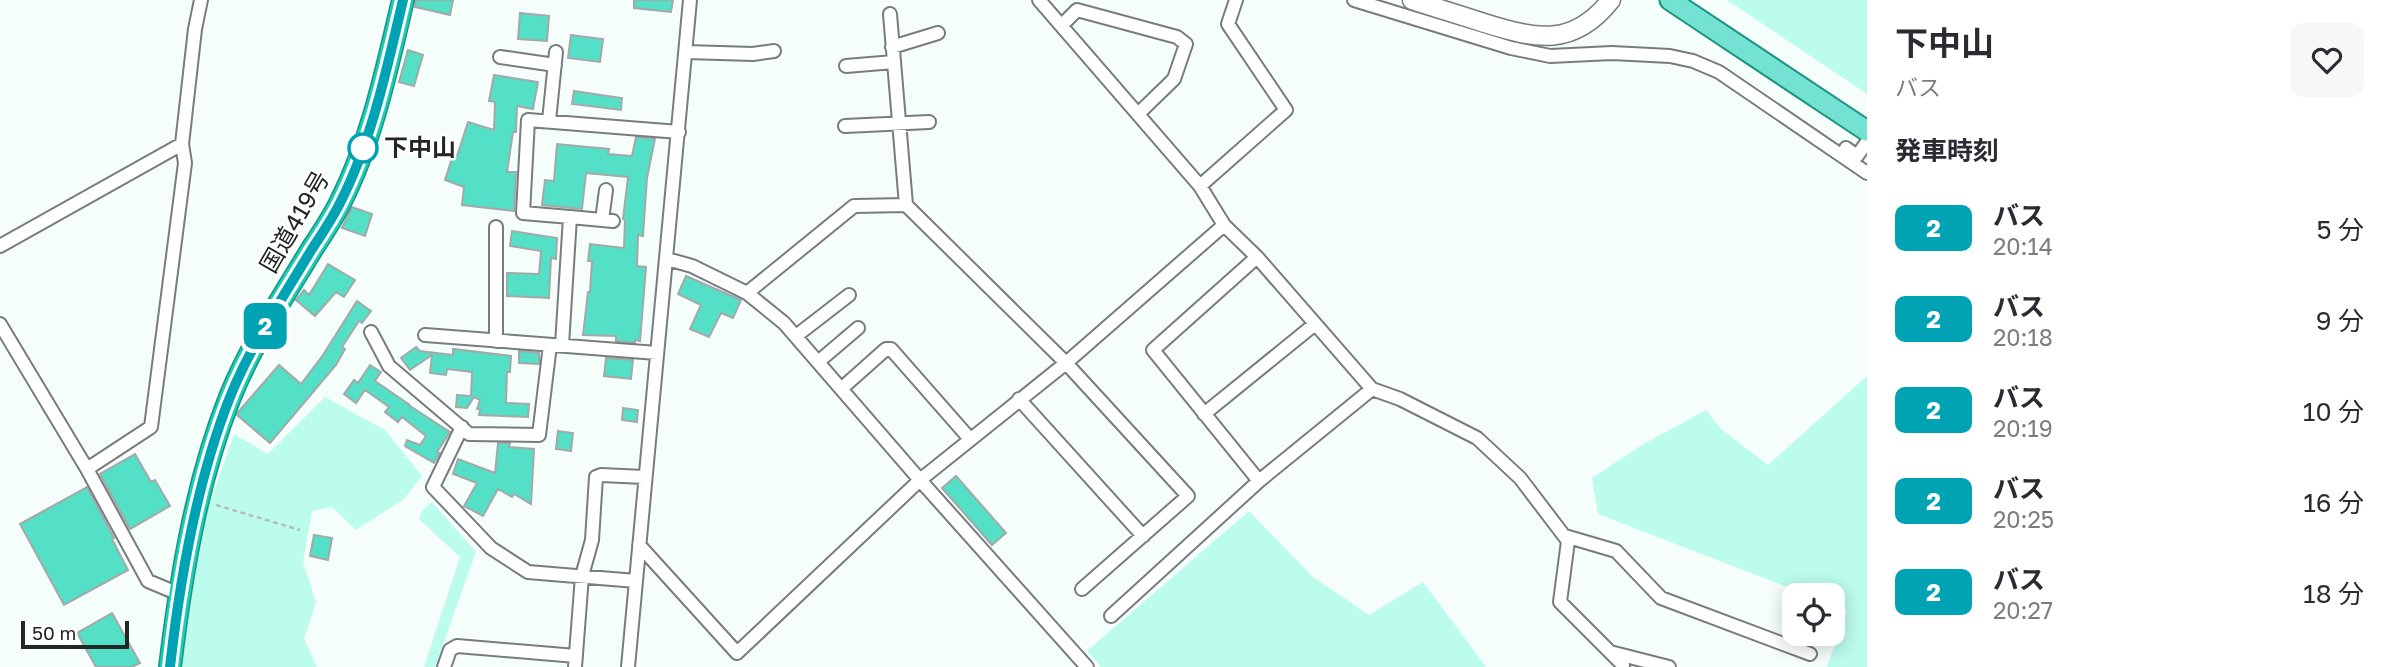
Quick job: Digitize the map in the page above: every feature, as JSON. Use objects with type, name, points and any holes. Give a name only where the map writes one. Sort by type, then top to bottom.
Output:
[{"type":"highway","name":"国道419号","points":[[170,667],[179,594],[199,499],[220,424],[231,394],[266,324],[340,203],[364,146],[385,74],[402,0]]},
{"type":"main road","points":[[1670,0],[1867,131]]},
{"type":"street","points":[[87,469],[150,427],[185,163],[182,144],[195,29],[201,0]]},
{"type":"street","points":[[628,667],[690,0]]},
{"type":"street","points":[[1040,0],[1200,186],[1224,225],[1257,257],[1372,389],[1400,399],[1477,438],[1520,478],[1568,541],[1560,602],[1623,665]]},
{"type":"street","points":[[1200,186],[1286,110],[1228,24],[1236,0]]},
{"type":"street","points":[[1353,0],[1511,48],[1550,56],[1612,53],[1670,56],[1693,61],[1719,72],[1867,173]]},
{"type":"street","points":[[1412,0],[1534,37],[1573,32],[1598,16],[1611,0]]},
{"type":"street","points":[[1062,25],[1077,10],[1177,37],[1186,44],[1174,79],[1139,113]]},
{"type":"street","points":[[890,14],[906,205],[1066,363],[1188,496],[1082,589]]},
{"type":"street","points":[[892,47],[938,33]]},
{"type":"street","points":[[686,52],[753,54],[774,51]]},
{"type":"street","points":[[500,57],[555,59],[549,121]]},
{"type":"street","points":[[846,66],[894,62]]},
{"type":"street","points":[[606,190],[608,221],[523,213],[528,120],[679,132]]},
{"type":"street","points":[[845,126],[929,122]]},
{"type":"street","points":[[1827,145],[1832,138],[1857,156],[1867,142]]},
{"type":"street","points":[[0,246],[182,144]]},
{"type":"street","points":[[747,293],[854,206],[906,205]]},
{"type":"street","points":[[371,332],[389,366],[469,433],[539,435],[556,345],[570,217]]},
{"type":"street","points":[[639,545],[737,653],[920,480],[1066,363],[1224,225]]},
{"type":"street","points":[[496,227],[496,341]]},
{"type":"street","points":[[1257,257],[1153,350],[1259,481]]},
{"type":"street","points":[[667,259],[692,266],[747,293],[784,323],[1087,667]]},
{"type":"street","points":[[796,337],[849,295]]},
{"type":"street","points":[[0,324],[87,469],[148,581],[179,594]]},
{"type":"street","points":[[1204,414],[1315,324]]},
{"type":"street","points":[[818,362],[858,328]]},
{"type":"street","points":[[425,335],[657,353]]},
{"type":"street","points":[[841,389],[886,349],[891,349],[970,439]]},
{"type":"street","points":[[1111,616],[1259,481],[1372,389]]},
{"type":"street","points":[[1019,399],[1143,536]]},
{"type":"street","points":[[462,427],[433,487],[491,548],[528,572],[636,581]]},
{"type":"street","points":[[444,667],[450,650],[457,646],[575,662],[582,576],[592,540],[596,477],[644,477]]},
{"type":"street","points":[[1565,536],[1616,551],[1661,598],[1810,654]]},
{"type":"street","points":[[1609,652],[1669,667]]},
{"type":"path","points":[[199,499],[300,530]]},
{"type":"green space","points":[[1727,0],[1867,0],[1867,94]]},
{"type":"green space","points":[[1867,376],[1867,667],[1827,667],[1834,646],[1845,646],[1845,583],[1782,585],[1598,514],[1592,478],[1642,445],[1706,410],[1721,429],[1768,465]]},
{"type":"green space","points":[[325,397],[385,430],[422,476],[404,499],[356,530],[332,507],[312,511],[303,562],[316,602],[304,639],[317,667],[182,667],[182,648],[203,524],[234,434],[268,454]]},
{"type":"green space","points":[[432,502],[476,552],[435,667],[424,667],[460,557],[419,519],[421,512]]},
{"type":"green space","points":[[1249,511],[1313,577],[1369,615],[1423,582],[1486,667],[1101,667],[1087,651]]},
{"type":"building","points":[[416,0],[453,0],[450,15],[415,7]]},
{"type":"building","points":[[634,0],[673,0],[671,12],[634,8]]},
{"type":"building","points":[[520,13],[549,16],[547,41],[518,39]]},
{"type":"building","points":[[571,35],[603,39],[600,62],[568,58]]},
{"type":"building","points":[[408,50],[423,55],[414,86],[399,82]]},
{"type":"building","points":[[494,75],[538,82],[533,109],[517,106],[516,132],[513,132],[507,172],[516,172],[514,211],[462,205],[464,187],[445,180],[453,155],[457,156],[468,122],[494,130],[495,102],[489,101]]},
{"type":"building","points":[[574,91],[622,98],[621,110],[572,104]]},
{"type":"building","points":[[636,137],[655,139],[647,178],[643,236],[638,235],[637,266],[646,267],[640,341],[635,340],[635,343],[616,341],[616,336],[583,335],[590,292],[590,244],[624,248],[623,219],[628,177],[586,173],[582,209],[542,205],[545,180],[554,181],[557,144],[609,149],[608,154],[632,156]]},
{"type":"building","points":[[352,207],[372,214],[365,236],[342,228]]},
{"type":"building","points":[[512,231],[557,238],[556,259],[551,258],[549,298],[507,296],[507,273],[539,274],[541,251],[510,246]]},
{"type":"building","points":[[328,264],[355,280],[344,297],[336,292],[315,316],[296,300],[304,290],[309,295]]},
{"type":"building","points":[[686,276],[741,300],[733,318],[721,313],[709,337],[690,329],[701,305],[678,294]]},
{"type":"building","points":[[357,301],[371,311],[362,323],[359,321],[342,347],[345,349],[336,365],[270,443],[237,415],[239,411],[279,365],[301,384]]},
{"type":"building","points":[[416,347],[420,351],[453,355],[453,349],[511,356],[510,372],[507,372],[506,403],[529,404],[528,417],[479,415],[480,409],[477,409],[480,400],[474,397],[467,408],[456,407],[457,395],[471,396],[472,372],[447,369],[446,375],[430,373],[432,355],[410,370],[401,358]]},
{"type":"building","points":[[519,351],[539,353],[539,364],[519,363]]},
{"type":"building","points":[[606,358],[633,360],[631,379],[604,376]]},
{"type":"building","points":[[370,365],[381,372],[375,381],[450,432],[437,452],[440,453],[434,463],[405,446],[407,440],[420,445],[426,436],[402,417],[398,422],[385,412],[389,407],[365,390],[356,403],[344,394],[354,380],[358,383]]},
{"type":"building","points":[[623,408],[638,410],[637,422],[622,420]]},
{"type":"building","points":[[558,431],[573,433],[571,451],[556,449]]},
{"type":"building","points":[[498,443],[510,443],[509,447],[534,449],[531,504],[498,489],[483,516],[464,506],[477,483],[453,474],[458,459],[495,473]]},
{"type":"building","points":[[135,454],[151,482],[155,480],[170,506],[130,529],[100,474]]},
{"type":"building","points":[[956,476],[1006,533],[992,545],[942,488]]},
{"type":"building","points":[[87,487],[128,570],[64,605],[20,524]]},
{"type":"building","points":[[314,535],[332,538],[328,560],[310,556]]},
{"type":"building","points":[[112,613],[140,663],[132,667],[96,667],[77,633]]},
{"type":"bus line","name":"2","points":[[170,667],[179,594],[199,499],[220,424],[231,394],[266,324],[340,203],[364,146],[403,0]]},
{"type":"place","name":"下中山","points":[[363,148]]}]
